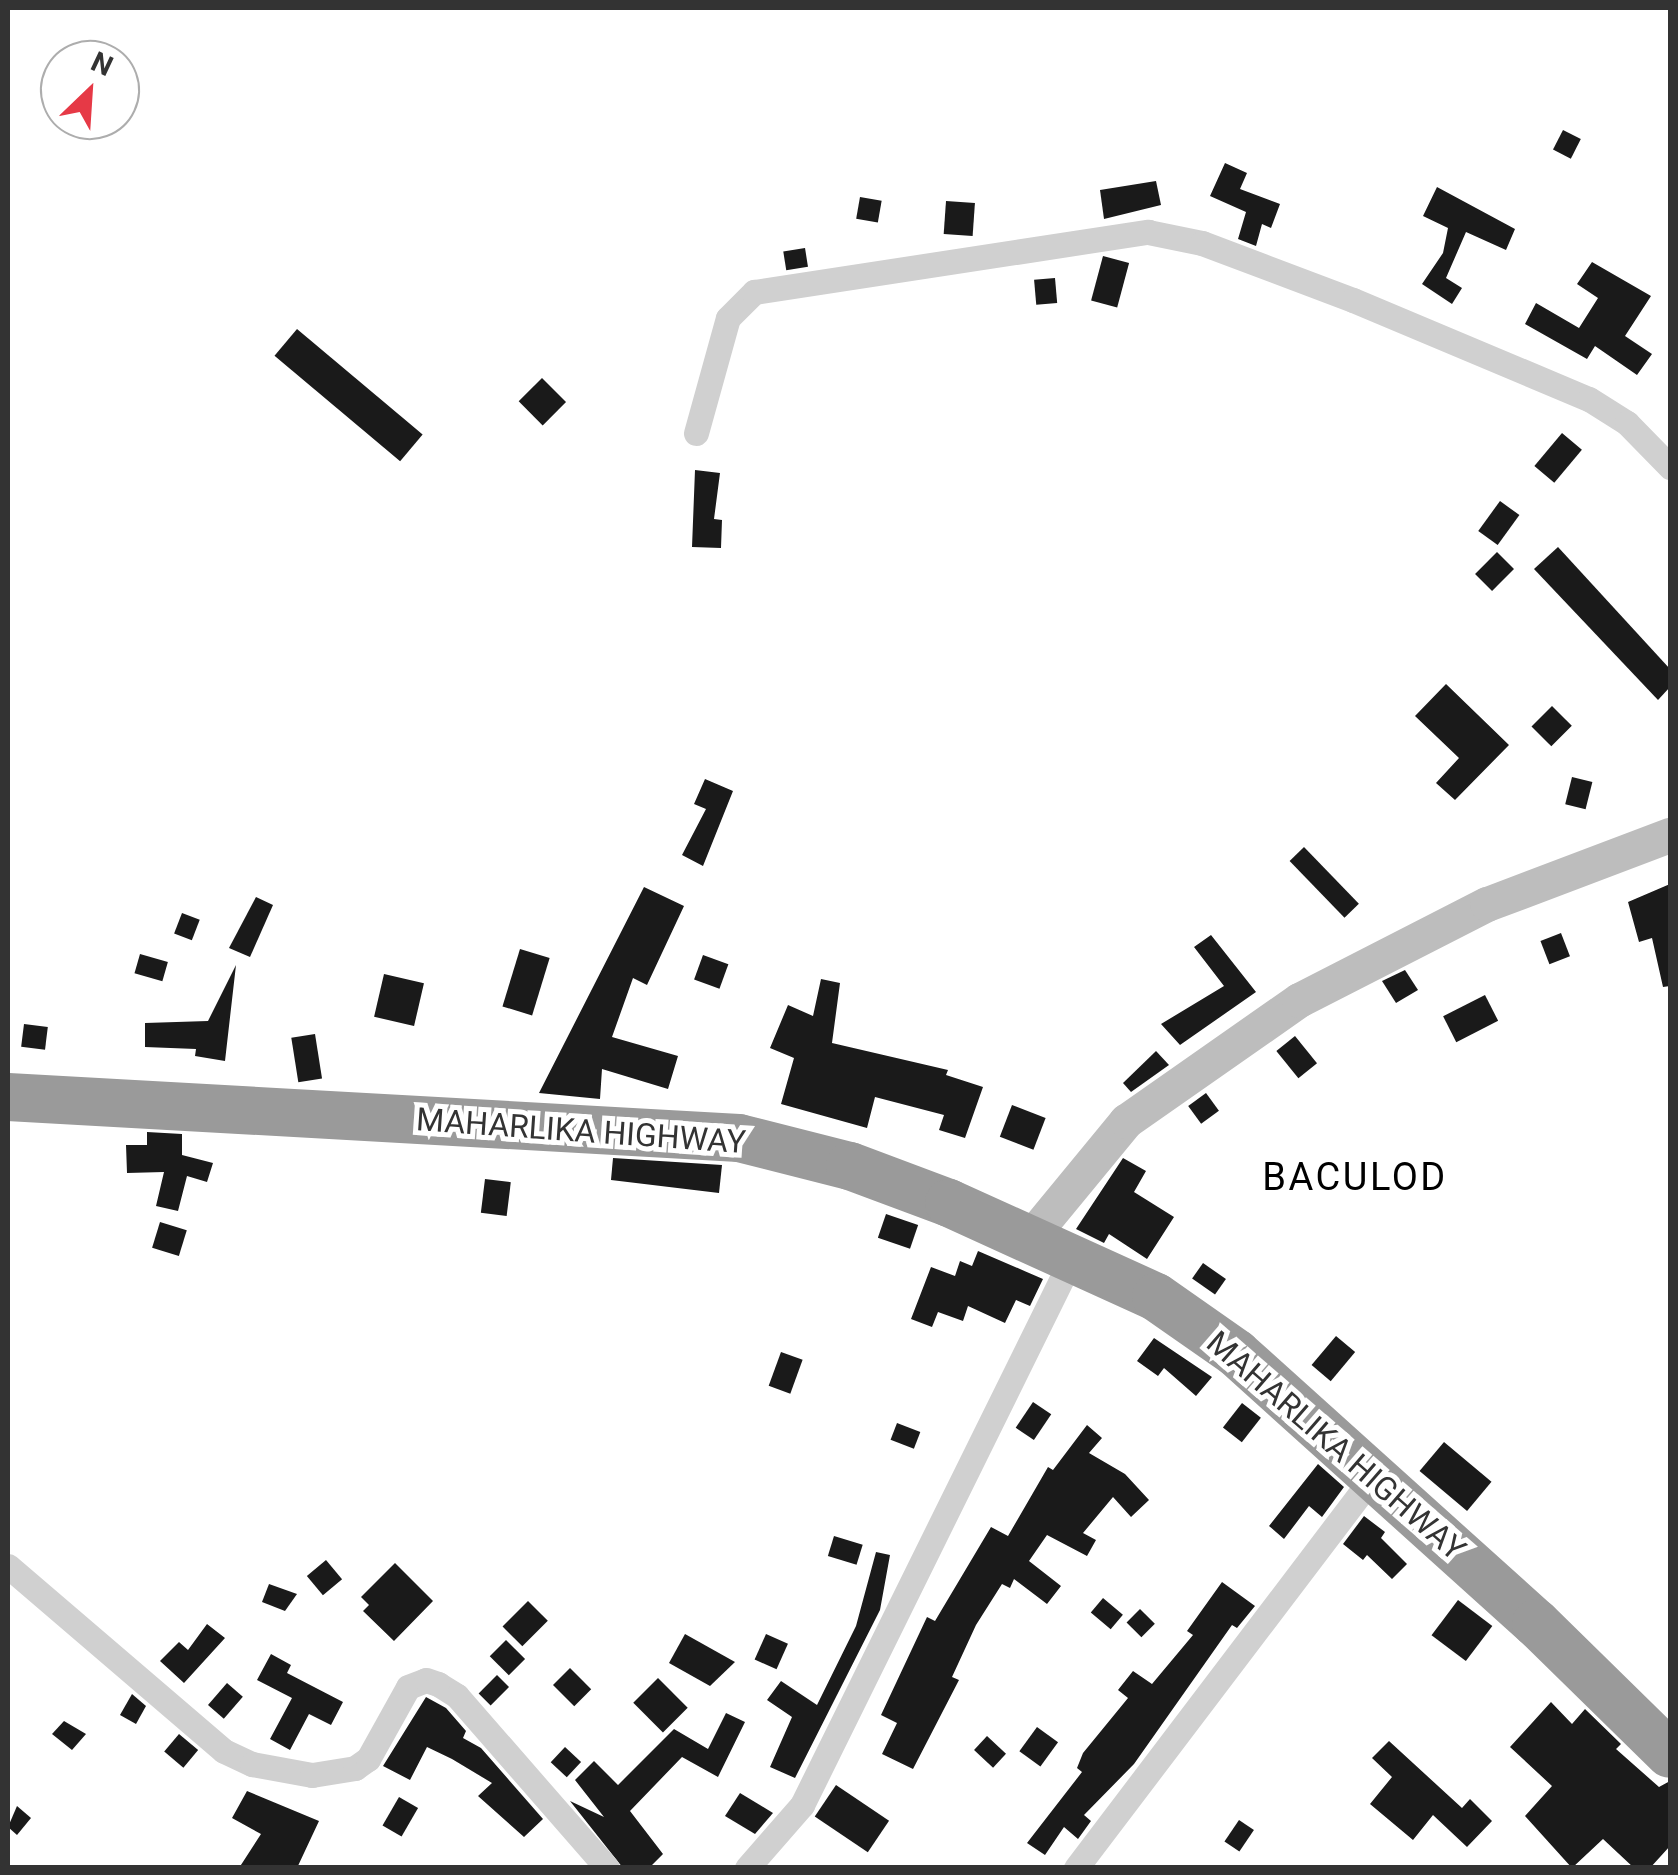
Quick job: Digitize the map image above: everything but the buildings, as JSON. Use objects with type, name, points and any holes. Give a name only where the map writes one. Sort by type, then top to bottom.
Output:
[{"type":"highway","name":"MAHARLIKA HIGHWAY","points":[[8,1096],[738,1138],[850,1166],[1156,1296],[1220,1342],[1374,1475],[1670,1754]]},
{"type":"street","points":[[696,433],[728,318],[754,292],[1148,232],[1202,243],[1557,385],[1626,422],[1670,466]]},
{"type":"street","points":[[747,1868],[802,1805],[1050,1248],[1126,1120],[1299,1000],[1486,904],[1670,835]]},
{"type":"street","points":[[1076,1868],[1374,1475]]},
{"type":"street","points":[[8,1566],[224,1751],[252,1764],[312,1775],[355,1768],[368,1759],[408,1687],[438,1684],[457,1696],[607,1868]]},
{"type":"district","name":"BACULOD","points":[[1355,1178]]}]
